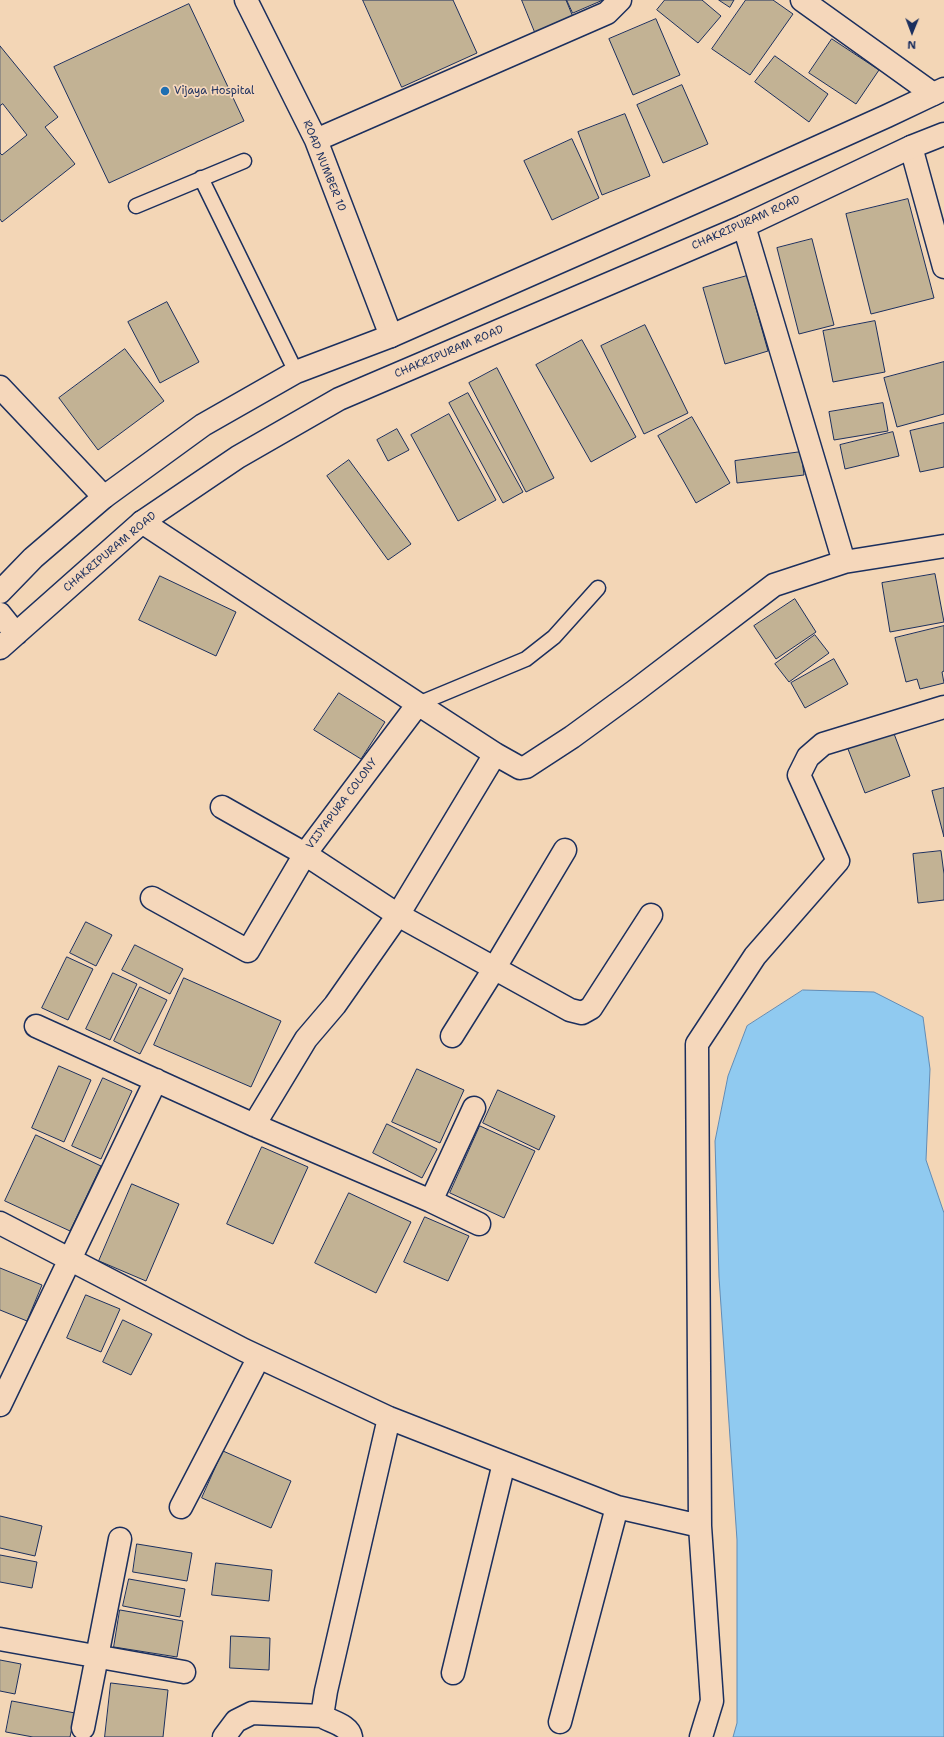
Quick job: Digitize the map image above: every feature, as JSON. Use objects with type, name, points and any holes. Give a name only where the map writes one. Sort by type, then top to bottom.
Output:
[{"type":"street","name":"ROAD NUMBER 10","points":[[246,0],[316,140],[391,336]]},
{"type":"street","points":[[316,140],[606,13],[620,0]]},
{"type":"street","points":[[0,592],[33,558],[104,497],[203,425],[296,372],[391,336],[888,116],[938,91],[802,0]]},
{"type":"street","name":"CHAKRIPURAM ROAD","points":[[0,648],[142,522],[238,457],[338,399],[744,226],[911,147],[944,134]]},
{"type":"street","points":[[911,147],[944,267]]},
{"type":"street","points":[[744,226],[844,562]]},
{"type":"street","points":[[0,387],[104,497]]},
{"type":"street","points":[[142,522],[418,704],[495,754],[520,768],[526,767],[572,737],[774,585],[844,562],[944,546]]},
{"type":"street","points":[[0,614],[16,634]]},
{"type":"street","name":"VIJYAPURA COLONY","points":[[418,704],[305,854],[398,915],[570,1010],[582,1013],[591,1008],[651,915]]},
{"type":"street","points":[[701,1737],[712,1701],[700,1526],[697,1044],[755,956],[838,861],[799,774],[808,757],[823,744],[944,707]]},
{"type":"street","points":[[254,1125],[306,1039],[335,1005],[398,915],[495,754]]},
{"type":"street","points":[[152,898],[248,951],[305,854],[222,807]]},
{"type":"street","points":[[452,1036],[565,850]]},
{"type":"street","points":[[36,1026],[254,1125],[431,1201],[479,1224]]},
{"type":"street","points":[[0,1405],[156,1080]]},
{"type":"street","points":[[431,1201],[474,1108]]},
{"type":"street","points":[[0,1223],[259,1357],[389,1418],[617,1507],[700,1526]]},
{"type":"street","points":[[182,1508],[259,1357]]},
{"type":"street","points":[[322,1716],[326,1691],[389,1418]]},
{"type":"street","points":[[453,1673],[504,1463]]},
{"type":"street","points":[[560,1722],[617,1507]]},
{"type":"street","points":[[83,1728],[120,1539]]},
{"type":"street","points":[[0,1639],[184,1672]]},
{"type":"street","points":[[224,1737],[236,1721],[252,1713],[322,1716],[345,1727],[350,1733],[351,1737]]},
{"type":"lane","points":[[136,206],[244,161]]},
{"type":"lane","points":[[201,178],[296,372]]},
{"type":"lane","points":[[418,704],[526,659],[554,637],[598,588]]},
{"type":"water","points":[[803,990],[874,992],[923,1017],[930,1069],[926,1160],[944,1213],[944,1737],[733,1737],[737,1723],[737,1540],[719,1277],[715,1141],[728,1076],[747,1026]]},
{"type":"building","points":[[363,0],[453,0],[477,53],[402,87]]},
{"type":"building","points":[[522,0],[566,0],[573,17],[535,32]]},
{"type":"building","points":[[567,0],[603,0],[573,13]]},
{"type":"building","points":[[665,0],[702,0],[721,16],[698,43],[657,10]]},
{"type":"building","points":[[719,0],[734,0],[730,7]]},
{"type":"building","points":[[746,0],[773,0],[793,14],[750,75],[712,49]]},
{"type":"building","points":[[189,4],[244,121],[109,183],[54,67]]},
{"type":"building","points":[[656,19],[680,75],[633,95],[609,39]]},
{"type":"building","points":[[832,39],[879,70],[856,104],[809,73]]},
{"type":"building","points":[[0,46],[58,117],[45,127],[75,164],[2,222],[0,219]]},
{"type":"building","points":[[775,56],[828,94],[809,122],[755,82]]},
{"type":"building","points":[[682,85],[708,144],[663,163],[637,105]]},
{"type":"building","points":[[3,104],[27,135],[2,155],[0,153],[0,106]]},
{"type":"building","points":[[625,114],[650,176],[602,195],[578,132]]},
{"type":"building","points":[[572,139],[599,198],[552,220],[524,161]]},
{"type":"building","points":[[908,199],[934,298],[871,314],[846,214]]},
{"type":"building","points":[[812,239],[834,325],[799,334],[777,248]]},
{"type":"building","points":[[747,276],[768,351],[725,364],[703,288]]},
{"type":"building","points":[[167,302],[199,362],[160,383],[128,322]]},
{"type":"building","points":[[875,321],[885,372],[833,382],[823,331]]},
{"type":"building","points":[[645,325],[688,413],[644,434],[601,346]]},
{"type":"building","points":[[582,340],[636,437],[591,462],[536,365]]},
{"type":"building","points":[[125,349],[164,401],[98,450],[59,398]]},
{"type":"building","points":[[944,362],[944,414],[897,427],[884,378]]},
{"type":"building","points":[[497,368],[554,478],[526,492],[469,383]]},
{"type":"building","points":[[468,393],[523,492],[503,503],[449,403]]},
{"type":"building","points":[[883,403],[888,431],[834,440],[829,412]]},
{"type":"building","points":[[449,414],[496,500],[458,521],[411,435]]},
{"type":"building","points":[[692,417],[730,483],[696,503],[658,436]]},
{"type":"building","points":[[944,423],[944,467],[920,472],[910,431]]},
{"type":"building","points":[[397,429],[409,450],[388,461],[377,440]]},
{"type":"building","points":[[893,432],[899,456],[845,469],[840,445]]},
{"type":"building","points":[[801,452],[804,475],[737,483],[735,461]]},
{"type":"building","points":[[349,460],[411,544],[388,560],[327,476]]},
{"type":"building","points":[[935,574],[944,622],[890,632],[882,583]]},
{"type":"building","points":[[160,576],[236,612],[216,656],[139,620]]},
{"type":"building","points":[[795,599],[816,632],[776,659],[754,626]]},
{"type":"building","points":[[944,626],[944,671],[942,672],[944,683],[920,689],[917,679],[906,682],[895,638]]},
{"type":"building","points":[[815,635],[829,653],[789,682],[775,664]]},
{"type":"building","points":[[834,659],[848,684],[805,708],[791,683]]},
{"type":"building","points":[[339,693],[385,722],[361,759],[314,730]]},
{"type":"building","points":[[893,731],[910,776],[865,793],[848,749]]},
{"type":"building","points":[[944,788],[944,837],[932,791]]},
{"type":"building","points":[[941,851],[944,874],[944,900],[918,903],[913,854]]},
{"type":"building","points":[[86,922],[112,935],[96,966],[70,953]]},
{"type":"building","points":[[135,945],[183,969],[170,994],[122,970]]},
{"type":"building","points":[[67,957],[93,969],[68,1020],[42,1008]]},
{"type":"building","points":[[113,973],[137,984],[110,1040],[86,1029]]},
{"type":"building","points":[[184,978],[281,1021],[251,1087],[154,1045]]},
{"type":"building","points":[[140,987],[167,1000],[140,1054],[114,1041]]},
{"type":"building","points":[[59,1066],[91,1080],[64,1142],[32,1128]]},
{"type":"building","points":[[417,1069],[464,1090],[440,1143],[392,1122]]},
{"type":"building","points":[[103,1078],[132,1091],[101,1159],[72,1146]]},
{"type":"building","points":[[498,1090],[555,1116],[539,1150],[483,1123]]},
{"type":"building","points":[[387,1124],[437,1149],[422,1178],[373,1153]]},
{"type":"building","points":[[480,1126],[535,1151],[504,1218],[450,1193]]},
{"type":"building","points":[[36,1135],[101,1166],[70,1231],[5,1201]]},
{"type":"building","points":[[262,1147],[308,1167],[273,1244],[227,1224]]},
{"type":"building","points":[[132,1184],[179,1204],[146,1281],[99,1261]]},
{"type":"building","points":[[349,1193],[411,1222],[376,1293],[315,1263]]},
{"type":"building","points":[[425,1217],[469,1236],[448,1281],[404,1262]]},
{"type":"building","points":[[0,1268],[42,1285],[27,1321],[0,1310]]},
{"type":"building","points":[[86,1295],[120,1309],[101,1352],[67,1338]]},
{"type":"building","points":[[123,1320],[152,1334],[131,1375],[103,1362]]},
{"type":"building","points":[[223,1451],[291,1481],[271,1528],[202,1498]]},
{"type":"building","points":[[0,1516],[42,1526],[35,1556],[0,1548]]},
{"type":"building","points":[[137,1544],[192,1553],[187,1581],[133,1572]]},
{"type":"building","points":[[0,1555],[37,1562],[32,1588],[0,1582]]},
{"type":"building","points":[[216,1563],[272,1570],[269,1601],[212,1595]]},
{"type":"building","points":[[129,1579],[185,1589],[180,1617],[123,1606]]},
{"type":"building","points":[[120,1610],[183,1621],[177,1657],[114,1647]]},
{"type":"building","points":[[231,1636],[270,1638],[269,1670],[230,1668]]},
{"type":"building","points":[[0,1660],[21,1664],[15,1694],[0,1691]]},
{"type":"building","points":[[111,1683],[168,1690],[163,1737],[105,1737]]},
{"type":"building","points":[[12,1701],[75,1713],[70,1737],[33,1737],[6,1732]]},
{"type":"place","name":"Vijaya Hospital","points":[[165,91]]}]
